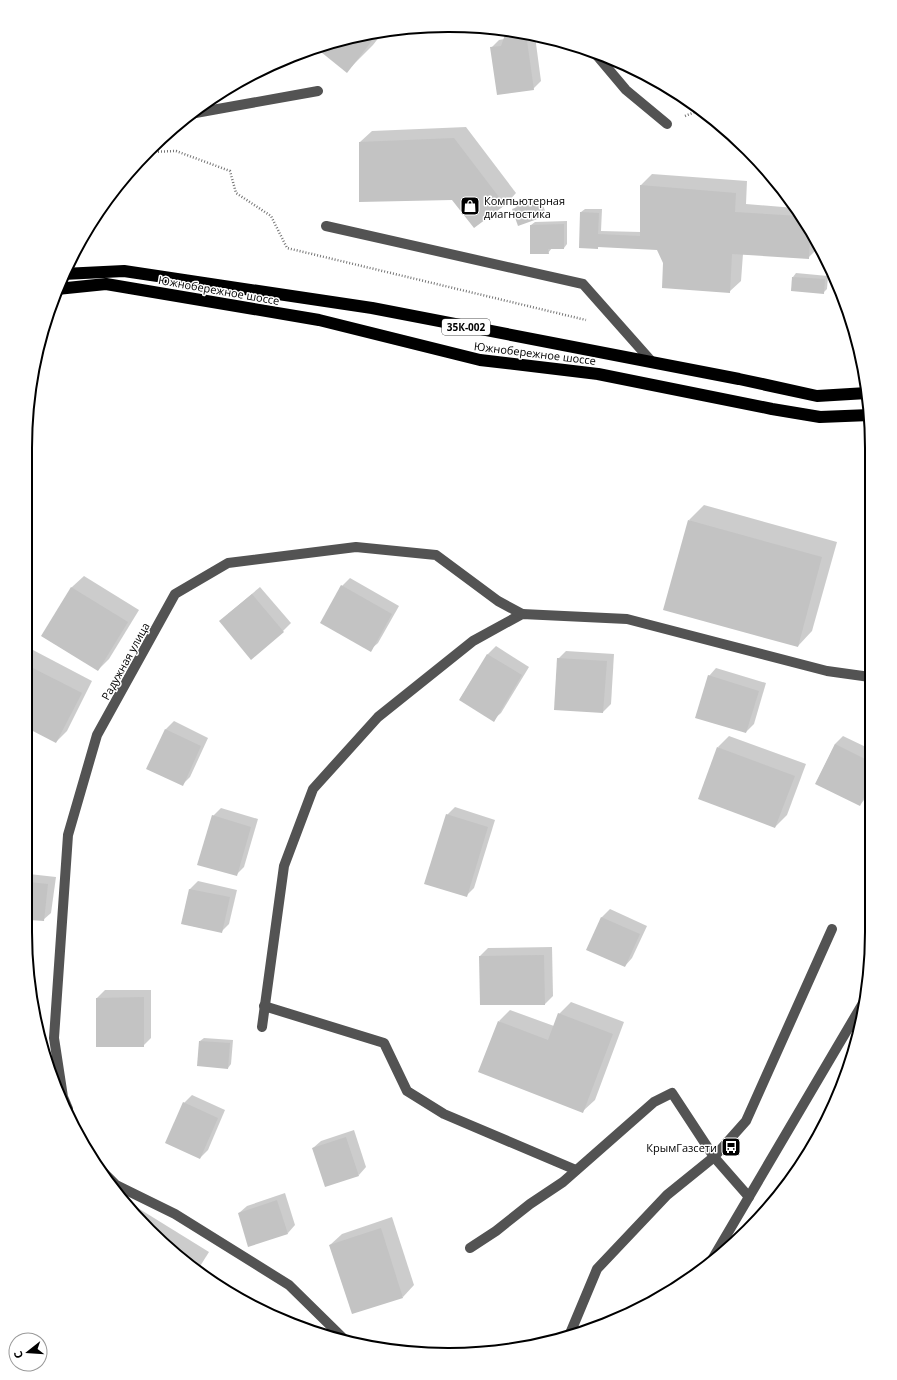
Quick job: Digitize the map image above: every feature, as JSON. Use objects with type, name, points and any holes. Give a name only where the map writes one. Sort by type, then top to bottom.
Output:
[{"type":"highway","name":"Южнобережное шоссе","points":[[71,274],[124,271],[372,308],[818,396],[861,393]]},
{"type":"highway","name":"Южнобережное шоссе","points":[[64,288],[106,284],[319,320],[480,360],[598,374],[772,409],[820,416],[863,415]]},
{"type":"street","points":[[602,62],[626,90],[666,124]]},
{"type":"street","points":[[204,111],[318,91]]},
{"type":"street","points":[[326,226],[583,284],[653,363]]},
{"type":"street","name":"Радужная улица","points":[[61,1083],[54,1038],[68,835],[97,735],[175,594],[228,563],[356,547],[436,554],[498,601],[522,614]]},
{"type":"street","points":[[262,1027],[284,866],[313,789],[378,717],[473,641],[522,614],[627,618],[827,671],[865,676]]},
{"type":"street","points":[[572,1329],[597,1269],[667,1195],[714,1157],[746,1121],[832,929]]},
{"type":"street","points":[[264,1006],[384,1043],[407,1091],[444,1114],[576,1170]]},
{"type":"street","points":[[718,1249],[856,1018]]},
{"type":"street","points":[[470,1248],[563,1182],[654,1102],[672,1093],[714,1157],[749,1196]]},
{"type":"street","points":[[122,1190],[175,1214],[290,1285],[338,1333]]},
{"type":"building","points":[[504,36],[527,40],[534,90],[497,95],[490,47],[501,46]]},
{"type":"building","points":[[373,39],[347,73],[321,52]]},
{"type":"building","points":[[454,138],[505,205],[474,228],[452,200],[359,202],[359,142]]},
{"type":"building","points":[[640,185],[736,193],[735,212],[794,216],[810,241],[809,259],[732,254],[730,293],[662,288],[663,263],[657,250],[598,247],[598,249],[579,248],[580,212],[599,213],[598,234],[640,236]]},
{"type":"building","points":[[537,201],[543,217],[518,226],[512,209]]},
{"type":"building","points":[[564,224],[564,249],[548,249],[549,254],[530,254],[530,225]]},
{"type":"building","points":[[792,277],[825,279],[824,294],[791,291]]},
{"type":"building","points":[[688,520],[822,557],[798,647],[663,610]]},
{"type":"building","points":[[341,585],[392,614],[371,652],[320,623]]},
{"type":"building","points":[[71,587],[128,622],[98,671],[41,636]]},
{"type":"building","points":[[252,594],[284,632],[251,660],[219,621]]},
{"type":"building","points":[[487,654],[522,675],[494,722],[459,700]]},
{"type":"building","points":[[557,658],[607,661],[603,713],[554,710]]},
{"type":"building","points":[[32,668],[82,693],[56,743],[32,731]]},
{"type":"building","points":[[708,675],[759,691],[746,733],[695,718]]},
{"type":"building","points":[[165,729],[201,746],[183,786],[146,769]]},
{"type":"building","points":[[835,744],[865,759],[865,795],[860,806],[815,784]]},
{"type":"building","points":[[717,747],[795,776],[775,828],[698,799]]},
{"type":"building","points":[[446,814],[488,827],[467,897],[424,884]]},
{"type":"building","points":[[212,815],[251,827],[237,876],[197,865]]},
{"type":"building","points":[[32,882],[48,884],[44,921],[32,920]]},
{"type":"building","points":[[189,889],[230,897],[222,933],[181,924]]},
{"type":"building","points":[[601,917],[640,934],[625,967],[586,950]]},
{"type":"building","points":[[544,955],[545,1005],[480,1005],[479,956]]},
{"type":"building","points":[[144,997],[144,1047],[96,1047],[96,998]]},
{"type":"building","points":[[558,1013],[613,1034],[583,1113],[478,1072],[498,1021],[548,1040]]},
{"type":"building","points":[[199,1041],[230,1043],[228,1069],[197,1066]]},
{"type":"building","points":[[183,1102],[218,1118],[200,1159],[165,1143]]},
{"type":"building","points":[[346,1137],[359,1176],[325,1187],[312,1148]]},
{"type":"building","points":[[277,1200],[288,1234],[248,1247],[238,1213]]},
{"type":"building","points":[[381,1228],[403,1298],[352,1314],[329,1245]]},
{"type":"place","name":"Компьютерная диагностика","points":[[470,206]]},
{"type":"place","name":"КрымГазсети","points":[[731,1147]]}]
